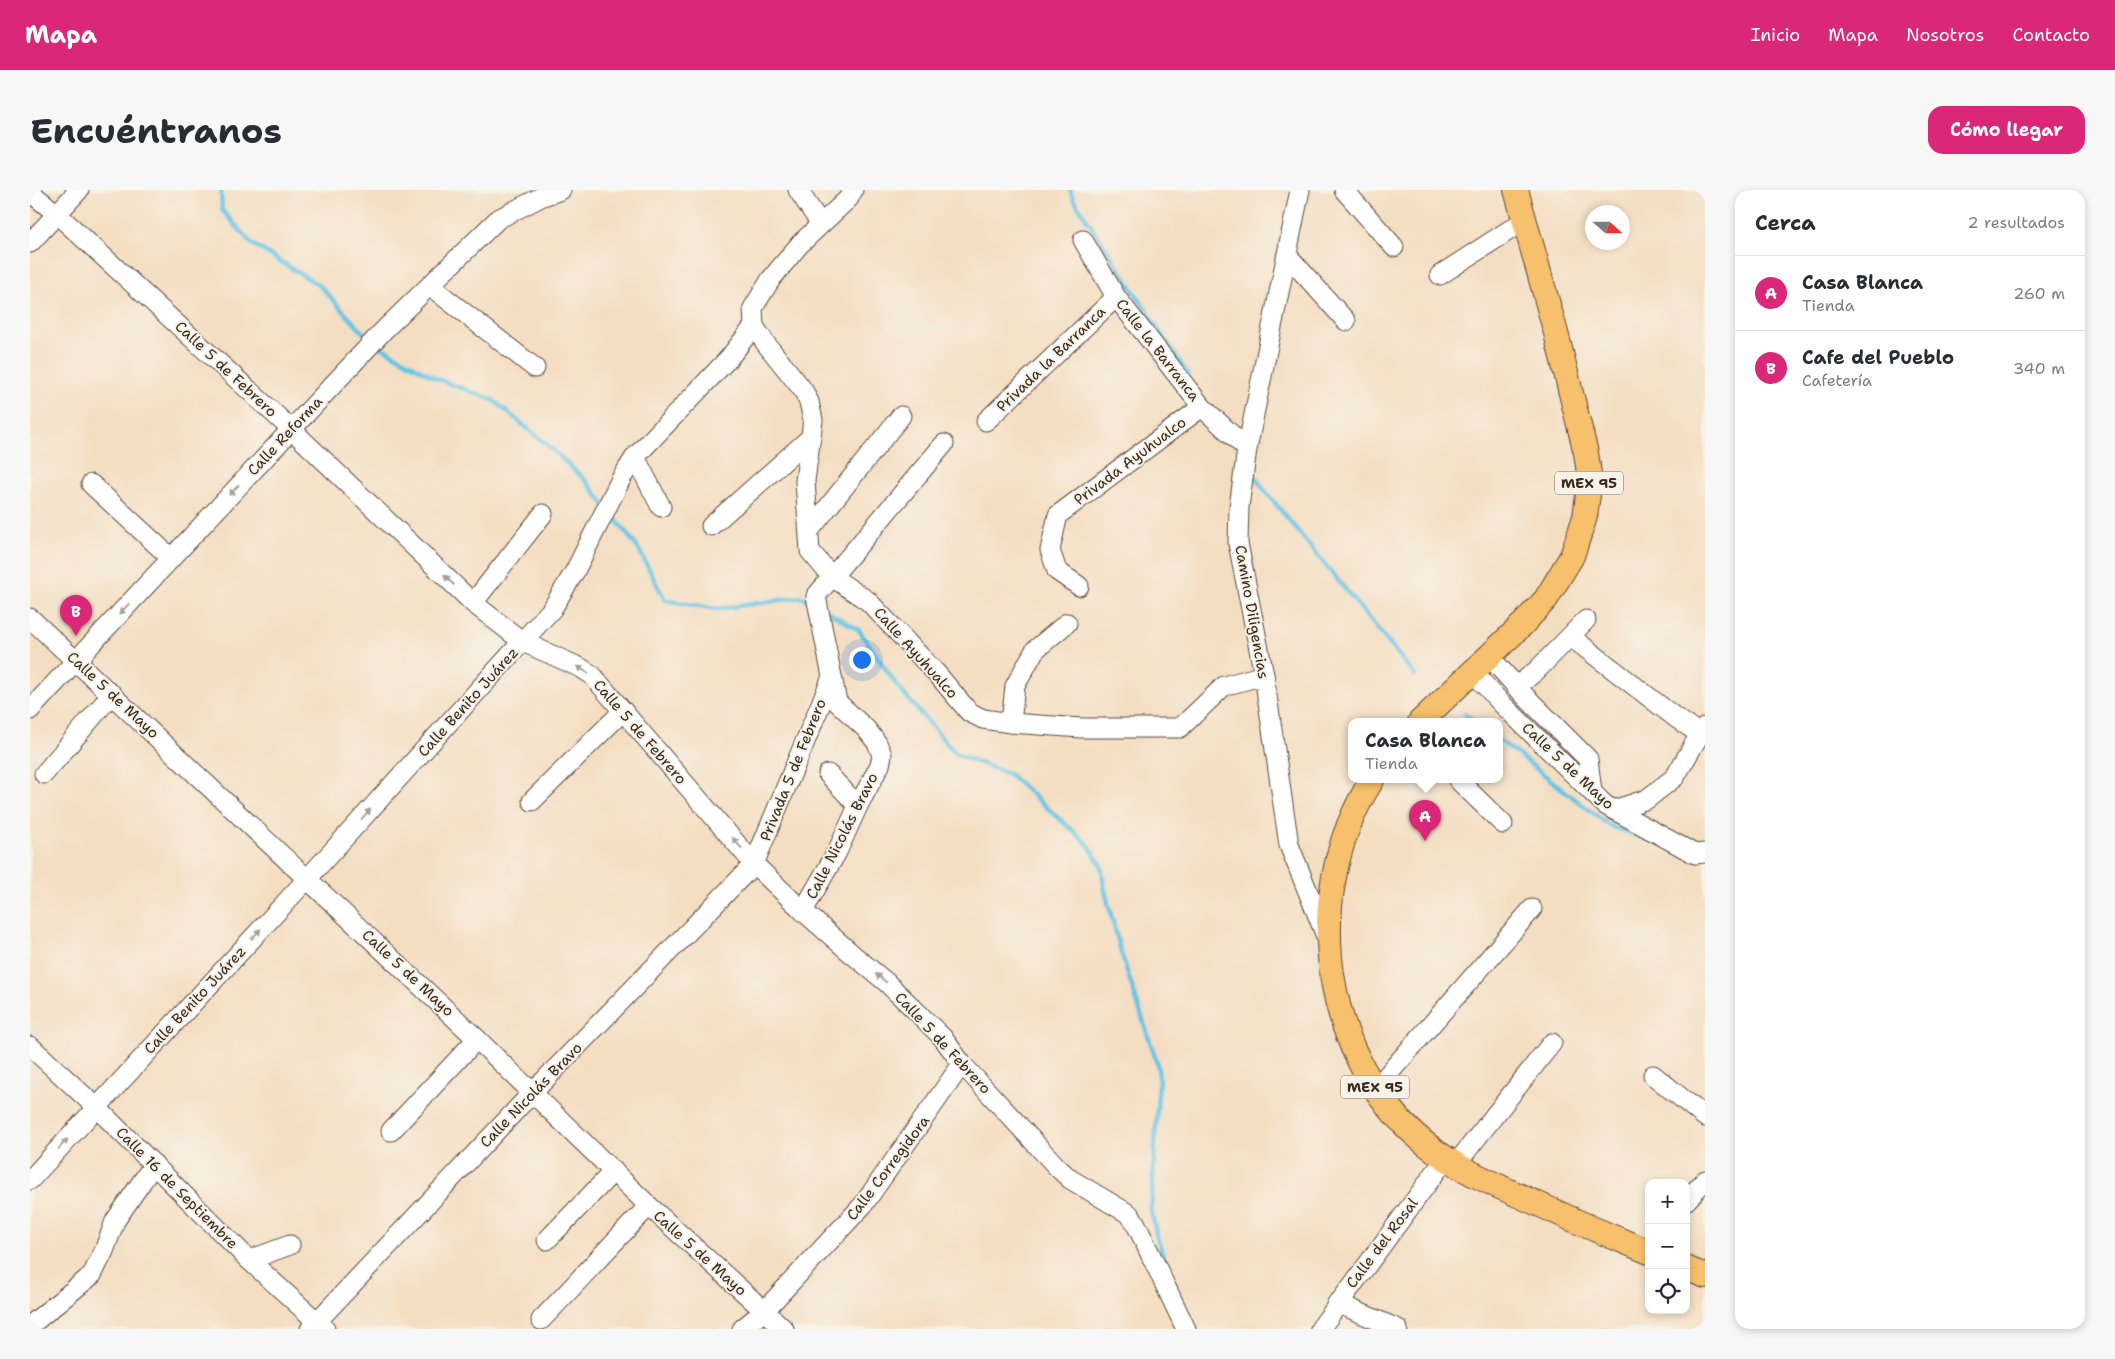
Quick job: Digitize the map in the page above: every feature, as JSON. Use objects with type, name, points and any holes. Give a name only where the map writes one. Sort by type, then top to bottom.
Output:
[{"type":"main road","name":"MEX 95","points":[[1424,718],[1546,599],[1572,556],[1580,534],[1589,496],[1590,480],[1586,453],[1516,190]]},
{"type":"main road","name":"MEX 95","points":[[1370,783],[1355,809],[1339,851],[1330,897],[1328,941],[1330,968],[1342,1017],[1362,1065],[1392,1110],[1412,1130],[1451,1161],[1522,1197],[1645,1250]]},
{"type":"main road","points":[[1688,1269],[1705,1276]]},
{"type":"street","points":[[30,243],[79,190]]},
{"type":"street","name":"Calle Reforma","points":[[30,710],[384,330],[498,219],[543,196],[561,190]]},
{"type":"street","points":[[798,190],[820,223]]},
{"type":"street","points":[[754,326],[753,308],[771,279],[820,223],[849,198],[853,190]]},
{"type":"street","name":"Camino Diligencias","points":[[1300,190],[1244,447],[1238,543],[1264,675],[1290,846],[1328,941]]},
{"type":"street","points":[[1344,190],[1394,247]]},
{"type":"street","name":"Calle 5 de Febrero","points":[[30,192],[57,214],[291,429],[473,603],[523,642],[582,668],[592,675],[754,864],[803,911],[892,988],[943,1038],[962,1064],[1057,1167],[1070,1179],[1129,1214],[1135,1222],[1186,1329]]},
{"type":"street","points":[[1440,275],[1525,220]]},
{"type":"street","name":"Calle la Barranca","points":[[1083,240],[1116,297],[1204,408],[1244,447]]},
{"type":"street","points":[[1287,255],[1346,321]]},
{"type":"street","points":[[430,286],[535,368]]},
{"type":"street","name":"Privada la Barranca","points":[[986,421],[1116,297]]},
{"type":"street","name":"Calle Ayuhualco","points":[[754,326],[803,390],[809,402],[813,420],[805,481],[810,551],[832,577],[868,600],[938,675],[969,712],[983,719],[1011,723],[1081,728],[1180,728],[1224,686],[1264,675]]},
{"type":"street","name":"Calle Benito Juárez","points":[[30,1180],[523,642],[556,601],[575,571],[621,479],[635,457],[729,358],[754,326]]},
{"type":"street","name":"Privada Ayuhualco","points":[[1079,586],[1056,571],[1050,550],[1058,515],[1204,408]]},
{"type":"street","points":[[808,531],[902,416]]},
{"type":"street","points":[[711,526],[811,438]]},
{"type":"street","name":"Calle Nicolás Bravo","points":[[803,911],[837,852],[858,806],[880,765],[882,755],[867,730],[837,702],[816,596],[944,444]]},
{"type":"street","points":[[635,457],[661,507]]},
{"type":"street","points":[[91,484],[171,558]]},
{"type":"street","points":[[473,603],[543,514]]},
{"type":"street","name":"Calle 5 de Mayo","points":[[30,618],[308,878],[649,1206],[784,1329]]},
{"type":"street","points":[[1516,687],[1536,671],[1586,620]]},
{"type":"street","points":[[1011,723],[1015,686],[1035,650],[1067,623]]},
{"type":"street","points":[[1571,637],[1676,718],[1703,730],[1675,777],[1647,800],[1614,810]]},
{"type":"street","points":[[1481,663],[1516,687],[1588,759],[1592,792]]},
{"type":"street","name":"Calle 5 de Mayo","points":[[1481,663],[1501,703],[1605,805],[1695,854],[1705,853]]},
{"type":"street","name":"Privada 5 de Febrero","points":[[754,864],[832,676]]},
{"type":"street","points":[[44,774],[112,694]]},
{"type":"street","points":[[532,801],[623,712]]},
{"type":"street","points":[[828,774],[858,806]]},
{"type":"street","points":[[1461,783],[1503,824]]},
{"type":"street","name":"Calle Nicolás Bravo","points":[[317,1326],[532,1093],[754,864]]},
{"type":"street","points":[[1376,1088],[1532,909]]},
{"type":"street","points":[[391,1131],[477,1039]]},
{"type":"street","name":"Calle del Rosal","points":[[1320,1329],[1337,1303],[1451,1161],[1552,1043]]},
{"type":"street","name":"Calle 16 de Septiembre","points":[[30,1046],[96,1106],[317,1326]]},
{"type":"street","name":"Calle Corregidora","points":[[742,1329],[764,1311],[863,1205],[962,1064]]},
{"type":"street","points":[[1654,1075],[1705,1117]]},
{"type":"street","points":[[33,1323],[92,1274],[104,1251],[115,1221],[154,1164]]},
{"type":"street","points":[[547,1240],[614,1171]]},
{"type":"street","points":[[1690,1197],[1705,1180]]},
{"type":"street","points":[[541,1320],[649,1206]]},
{"type":"street","points":[[249,1260],[290,1245]]},
{"type":"street","points":[[1337,1303],[1398,1329]]},
{"type":"waterway","points":[[221,190],[222,210],[251,243],[320,286],[370,340]]},
{"type":"waterway","points":[[1070,190],[1074,200],[1188,374]]},
{"type":"waterway","points":[[376,344],[435,378],[493,400],[550,447],[586,481],[604,504]]},
{"type":"waterway","points":[[1251,470],[1262,487],[1415,675]]},
{"type":"waterway","points":[[610,512],[638,548],[665,600],[717,609],[802,597],[812,603]]},
{"type":"waterway","points":[[825,610],[859,630],[898,687],[956,754],[1009,774],[1088,844],[1101,865],[1105,891],[1121,953],[1157,1063],[1159,1078],[1151,1210],[1157,1237],[1168,1270]]},
{"type":"waterway","points":[[1465,714],[1470,718]]},
{"type":"waterway","points":[[1503,743],[1610,826],[1655,842]]},
{"type":"place","name":"Cafe del Pueblo","points":[[76,636]]},
{"type":"place","name":"Casa Blanca","points":[[1425,841]]}]
